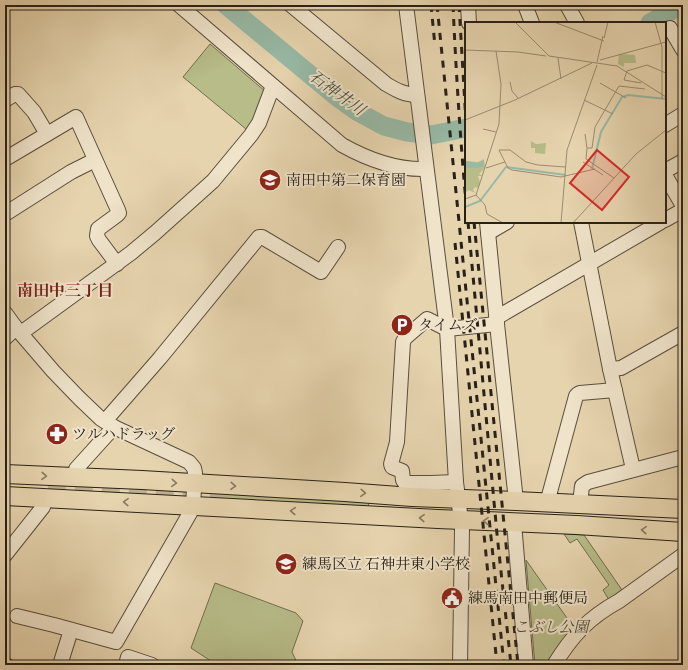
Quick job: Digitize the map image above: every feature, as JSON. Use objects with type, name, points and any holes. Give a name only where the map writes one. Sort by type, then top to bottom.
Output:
[{"type":"main road","points":[[5,474],[337,491],[412,497],[457,490],[516,501],[683,510]]},
{"type":"main road","points":[[5,496],[577,525],[683,532]]},
{"type":"street","points":[[178,5],[338,141],[355,152],[384,163],[414,169],[426,168]]},
{"type":"street","points":[[291,5],[386,84],[395,90],[410,95],[417,95]]},
{"type":"street","points":[[406,5],[447,329],[457,490],[462,541],[460,665]]},
{"type":"street","points":[[468,5],[470,22]]},
{"type":"street","points":[[525,5],[532,22]]},
{"type":"street","points":[[567,5],[576,22]]},
{"type":"street","points":[[670,28],[683,50]]},
{"type":"street","points":[[5,338],[18,331],[117,264],[155,233],[213,181],[252,135],[259,123],[273,86]]},
{"type":"street","points":[[5,100],[15,94],[18,94],[34,112],[47,134]]},
{"type":"street","points":[[666,124],[683,114]]},
{"type":"street","points":[[5,159],[76,117],[119,213],[98,229],[97,236],[117,264]]},
{"type":"street","points":[[5,214],[71,172],[95,160]]},
{"type":"street","points":[[666,170],[683,161]]},
{"type":"street","points":[[666,177],[683,206]]},
{"type":"street","points":[[666,219],[683,210]]},
{"type":"street","points":[[503,223],[487,227],[516,501]]},
{"type":"street","points":[[581,223],[610,369],[633,469]]},
{"type":"street","points":[[457,490],[431,483],[406,482],[403,480],[402,471],[392,467],[391,464],[397,442],[403,340],[427,319],[447,329],[496,321],[589,263],[659,223]]},
{"type":"street","points":[[76,478],[76,469],[109,424],[160,358],[259,237],[262,237],[320,272],[338,247]]},
{"type":"street","points":[[5,314],[53,371],[101,419],[189,462],[194,468],[193,505],[190,513],[116,642],[17,616]]},
{"type":"street","points":[[610,369],[621,368],[683,333]]},
{"type":"street","points":[[547,503],[576,396],[580,392],[615,390]]},
{"type":"street","points":[[580,504],[582,486],[588,482],[683,457]]},
{"type":"street","points":[[5,556],[43,507],[44,498]]},
{"type":"street","points":[[514,523],[526,665]]},
{"type":"street","points":[[554,665],[568,644],[593,618],[683,555]]},
{"type":"street","points":[[60,665],[71,630]]},
{"type":"street","points":[[126,665],[128,657],[152,665]]},
{"type":"green space","points":[[210,44],[266,92],[250,129],[246,129],[183,77]]},
{"type":"green space","points":[[215,489],[369,500],[368,511],[214,500]]},
{"type":"green space","points":[[564,534],[584,535],[622,590],[609,600],[603,590],[609,585],[577,539],[570,543]]},
{"type":"green space","name":"こぶし公園","points":[[526,560],[574,628],[547,665],[535,665]]},
{"type":"green space","points":[[215,583],[296,613],[303,621],[292,652],[298,665],[217,665],[191,648]]},
{"type":"waterway","name":"石神井川","points":[[226,5],[337,97],[358,112],[384,126],[407,132],[431,135],[465,128]]},
{"type":"waterway","name":"石神井川","points":[[652,22],[681,5]]},
{"type":"tunnel","points":[[48,485],[232,494]]},
{"type":"railway","points":[[431,5],[435,46]]},
{"type":"railway","points":[[437,5],[504,665]]},
{"type":"railway","points":[[453,5],[458,104],[465,190]]},
{"type":"railway","points":[[459,5],[465,105]]},
{"type":"railway","points":[[468,223],[497,534],[511,665]]},
{"type":"railway","points":[[474,223],[518,665]]},
{"type":"railway","points":[[455,243],[497,665]]},
{"type":"place","name":"南田中第二保育園","points":[[270,180]]},
{"type":"place","name":"タイムズ","points":[[402,325]]},
{"type":"place","name":"ツルハドラッグ","points":[[57,434]]},
{"type":"place","name":"練馬区立 石神井東小学校","points":[[286,564]]},
{"type":"place","name":"練馬南田中郵便局","points":[[452,598]]},
{"type":"district","name":"南田中三丁目","points":[[65,291]]}]
